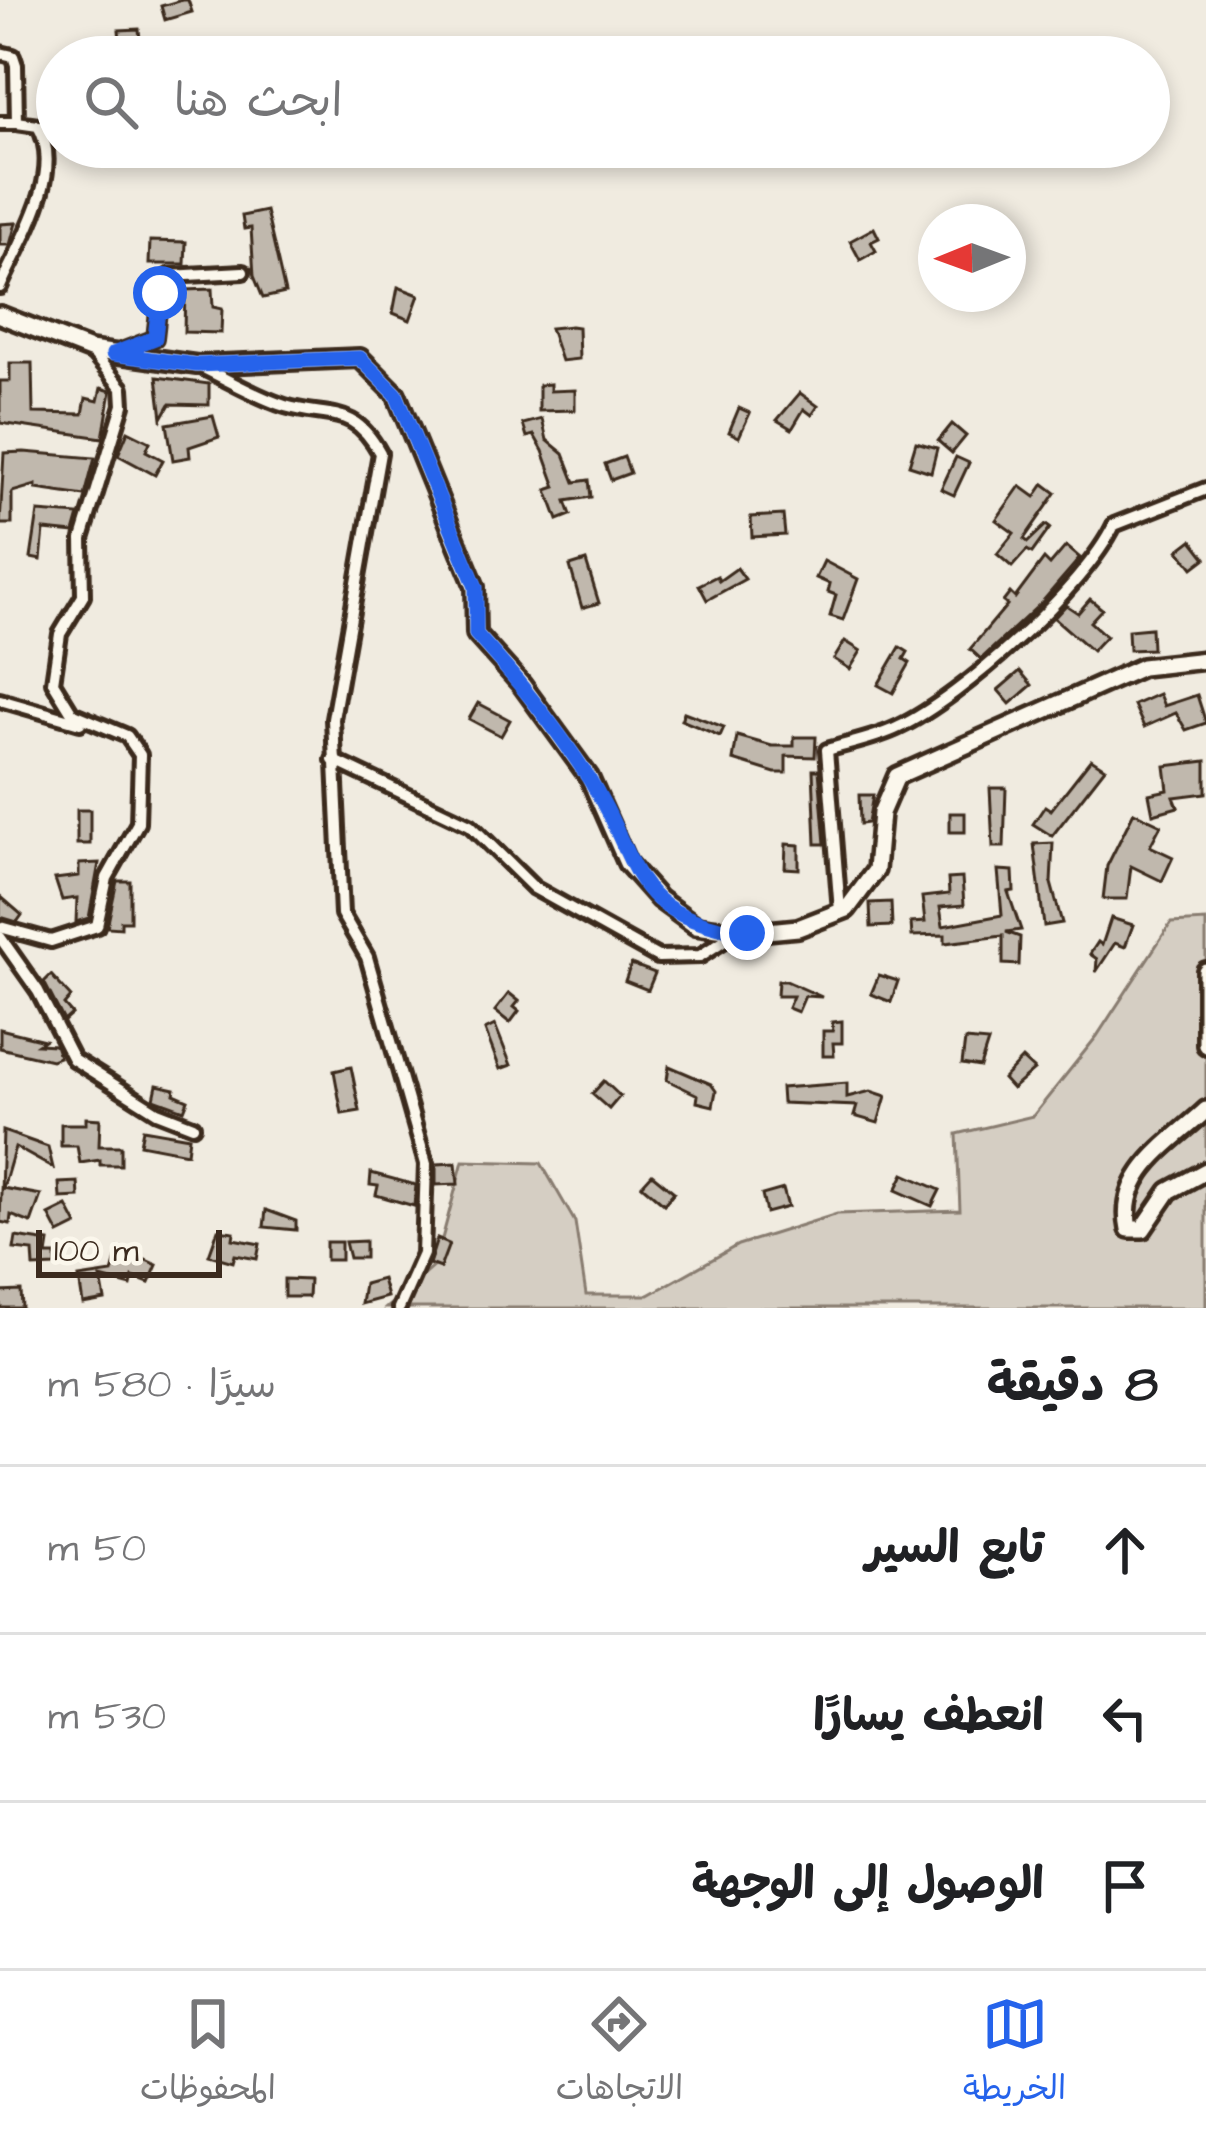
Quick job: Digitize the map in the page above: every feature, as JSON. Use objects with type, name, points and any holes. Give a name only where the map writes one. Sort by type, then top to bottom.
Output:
[{"type":"main road","points":[[0,315],[90,350],[197,365],[360,358],[396,394],[476,587],[476,634],[522,685],[589,777],[627,863],[659,899],[696,926],[737,932],[798,928],[840,911],[876,870],[880,813],[897,776],[1142,667],[1206,660]]},
{"type":"main road","points":[[1206,971],[1206,1045]]},
{"type":"main road","points":[[1206,1110],[1142,1170],[1127,1210],[1129,1228],[1143,1229],[1168,1191],[1206,1171]]},
{"type":"street","points":[[0,53],[13,56],[16,64],[17,123]]},
{"type":"street","points":[[0,123],[36,126]]},
{"type":"street","points":[[0,287],[44,186],[44,168]]},
{"type":"street","points":[[113,354],[155,338],[160,293],[169,276],[243,272]]},
{"type":"street","points":[[90,350],[122,388],[123,405],[82,539],[83,596],[60,634],[53,666],[57,694],[90,724]]},
{"type":"street","points":[[197,365],[285,406],[343,414],[369,433],[380,453],[333,719],[333,760],[340,792],[342,914],[367,957],[427,1164],[423,1254],[399,1308]]},
{"type":"street","points":[[840,911],[827,751],[902,726],[986,669],[1101,553],[1114,525],[1206,489]]},
{"type":"street","points":[[0,700],[127,736],[140,755],[138,823],[107,878],[98,926],[51,941],[0,927]]},
{"type":"street","points":[[333,760],[470,825],[534,888],[658,957],[700,956],[737,932]]},
{"type":"street","points":[[0,937],[38,991],[74,1059],[157,1112],[193,1126]]},
{"type":"shaded area","points":[[1206,921],[1206,1308],[386,1308],[435,1265],[463,1161],[541,1163],[575,1222],[586,1295],[649,1295],[738,1245],[837,1214],[960,1210],[957,1134],[1033,1116],[1097,1036],[1171,923]]},
{"type":"building","points":[[188,0],[192,12],[165,20],[161,6]]},
{"type":"building","points":[[139,29],[140,36],[120,36],[119,30]]},
{"type":"building","points":[[266,211],[285,293],[263,298],[254,276],[251,228],[244,229],[242,216]]},
{"type":"building","points":[[16,223],[10,245],[0,245],[0,224]]},
{"type":"building","points":[[874,228],[879,238],[871,242],[876,251],[860,260],[850,241]]},
{"type":"building","points":[[150,241],[186,242],[185,264],[149,264]]},
{"type":"building","points":[[398,287],[419,295],[410,320],[393,313]]},
{"type":"building","points":[[212,289],[213,307],[222,309],[221,333],[184,332],[185,290]]},
{"type":"building","points":[[578,327],[579,359],[561,361],[550,328]]},
{"type":"building","points":[[10,363],[32,363],[33,413],[83,414],[86,398],[98,401],[101,388],[111,391],[103,438],[0,423],[0,381],[10,381]]},
{"type":"building","points":[[157,377],[209,384],[209,405],[170,404],[162,418]]},
{"type":"building","points":[[550,384],[550,391],[575,390],[575,410],[539,411],[539,385]]},
{"type":"building","points":[[800,393],[818,406],[812,415],[804,409],[792,429],[777,420]]},
{"type":"building","points":[[739,408],[750,413],[739,437],[729,432]]},
{"type":"building","points":[[213,416],[219,437],[189,447],[190,457],[173,460],[167,424]]},
{"type":"building","points":[[542,419],[547,440],[564,454],[575,482],[589,480],[591,497],[566,501],[571,515],[558,520],[547,490],[556,487],[543,451],[534,435],[527,437],[523,424]]},
{"type":"building","points":[[952,424],[966,436],[952,453],[938,441]]},
{"type":"building","points":[[128,431],[150,442],[146,451],[163,460],[155,475],[118,455]]},
{"type":"building","points":[[916,442],[937,448],[931,472],[909,465]]},
{"type":"building","points":[[4,453],[95,458],[85,496],[36,489],[36,485],[12,492],[12,524],[0,524]]},
{"type":"building","points":[[624,457],[630,473],[611,480],[605,464]]},
{"type":"building","points":[[956,457],[969,463],[954,495],[941,489]]},
{"type":"building","points":[[1044,484],[1056,493],[1024,539],[1028,542],[1046,525],[1050,528],[1032,553],[1027,550],[1012,567],[997,554],[1014,533],[996,520],[1020,486],[1035,497]]},
{"type":"building","points":[[38,512],[79,515],[74,533],[44,530],[41,560],[31,558]]},
{"type":"building","points":[[783,515],[785,535],[752,537],[751,517]]},
{"type":"building","points":[[1192,540],[1206,558],[1193,568],[1179,550]]},
{"type":"building","points":[[1066,546],[1080,558],[1042,602],[981,659],[970,649],[1007,605],[1003,602],[1010,593],[1015,598],[1044,559],[1050,565]]},
{"type":"building","points":[[586,561],[599,603],[582,608],[570,566]]},
{"type":"building","points":[[824,561],[858,579],[843,620],[830,616],[836,595],[828,592],[830,584],[816,578]]},
{"type":"building","points":[[737,568],[745,579],[707,600],[699,585],[717,576],[719,581]]},
{"type":"building","points":[[1090,599],[1102,609],[1090,622],[1106,636],[1092,651],[1054,618],[1066,605],[1078,613]]},
{"type":"building","points":[[1151,628],[1152,649],[1129,650],[1128,630]]},
{"type":"building","points":[[845,641],[861,651],[850,669],[834,659]]},
{"type":"building","points":[[900,647],[908,652],[904,659],[910,663],[893,693],[878,685]]},
{"type":"building","points":[[1020,671],[1032,685],[1010,704],[998,690]]},
{"type":"building","points":[[1159,694],[1164,706],[1197,695],[1206,723],[1186,730],[1176,713],[1144,727],[1134,705]]},
{"type":"building","points":[[478,703],[510,720],[501,736],[469,719]]},
{"type":"building","points":[[684,712],[724,727],[720,736],[681,720]]},
{"type":"building","points":[[737,736],[772,746],[794,746],[794,737],[816,737],[815,757],[786,756],[786,773],[775,773],[733,760]]},
{"type":"building","points":[[1091,759],[1105,768],[1052,836],[1033,824],[1045,806],[1051,810]]},
{"type":"building","points":[[1206,761],[1206,793],[1174,797],[1178,807],[1153,814],[1149,794],[1168,790],[1165,766]]},
{"type":"building","points":[[813,770],[819,770],[825,844],[816,844]]},
{"type":"building","points":[[990,788],[1006,788],[1004,847],[993,847]]},
{"type":"building","points":[[859,795],[873,795],[868,823],[860,824]]},
{"type":"building","points":[[77,810],[90,810],[90,844],[77,844]]},
{"type":"building","points":[[1134,812],[1161,825],[1150,846],[1173,857],[1162,881],[1131,866],[1127,899],[1103,899],[1107,866]]},
{"type":"building","points":[[950,813],[965,813],[965,832],[950,832]]},
{"type":"building","points":[[1053,843],[1051,883],[1062,923],[1044,926],[1034,844]]},
{"type":"building","points":[[786,844],[799,845],[799,869],[785,868]]},
{"type":"building","points":[[99,863],[89,918],[76,922],[77,898],[62,900],[55,879],[79,876],[79,864]]},
{"type":"building","points":[[998,870],[1013,871],[1014,891],[1008,892],[1021,930],[1006,932],[1020,937],[1019,965],[1003,964],[1003,936],[945,943],[945,935],[912,936],[911,923],[925,922],[922,897],[949,894],[948,879],[962,878],[964,905],[940,907],[943,926],[1002,915]]},
{"type":"building","points":[[117,881],[130,881],[130,921],[121,921],[121,928],[107,927]]},
{"type":"building","points":[[0,896],[22,915],[17,922],[0,917]]},
{"type":"building","points":[[891,902],[892,926],[871,927],[870,903]]},
{"type":"building","points":[[1111,918],[1133,925],[1125,947],[1115,943],[1096,972],[1097,959],[1090,954],[1098,942],[1102,945]]},
{"type":"building","points":[[631,964],[655,973],[648,990],[625,981]]},
{"type":"building","points":[[51,975],[71,997],[64,1005],[72,1014],[64,1021],[44,982]]},
{"type":"building","points":[[879,975],[898,981],[891,1002],[871,994]]},
{"type":"building","points":[[778,981],[822,997],[805,996],[798,1012],[788,1008],[793,996],[777,996]]},
{"type":"building","points":[[509,993],[519,1001],[514,1007],[519,1011],[510,1023],[495,1011]]},
{"type":"building","points":[[842,1021],[842,1043],[833,1043],[834,1056],[823,1056],[823,1031],[833,1031],[832,1022]]},
{"type":"building","points":[[495,1025],[511,1065],[500,1069],[485,1030]]},
{"type":"building","points":[[0,1029],[44,1040],[38,1044],[55,1045],[59,1057],[51,1060],[0,1048]]},
{"type":"building","points":[[965,1040],[988,1042],[980,1067],[962,1064]]},
{"type":"building","points":[[1022,1059],[1034,1070],[1012,1089],[1003,1079]]},
{"type":"building","points":[[669,1066],[711,1084],[716,1091],[713,1106],[697,1102],[698,1095],[667,1080]]},
{"type":"building","points":[[351,1067],[360,1111],[342,1114],[334,1071]]},
{"type":"building","points":[[604,1081],[620,1096],[609,1109],[592,1094]]},
{"type":"building","points":[[847,1083],[847,1097],[871,1091],[886,1096],[878,1123],[854,1116],[857,1106],[782,1103],[781,1088]]},
{"type":"building","points":[[157,1085],[175,1089],[174,1094],[188,1100],[184,1110],[154,1099]]},
{"type":"building","points":[[86,1118],[100,1119],[99,1146],[121,1146],[121,1165],[100,1165],[100,1160],[80,1163],[77,1146],[61,1146],[61,1124],[86,1124]]},
{"type":"building","points":[[143,1129],[189,1137],[187,1153],[140,1144]]},
{"type":"building","points":[[3,1131],[48,1147],[53,1168],[15,1147],[3,1188],[41,1195],[31,1223],[11,1215],[10,1224],[0,1222]]},
{"type":"building","points":[[456,1163],[458,1184],[436,1185],[436,1164]]},
{"type":"building","points":[[371,1173],[416,1185],[414,1206],[376,1195],[378,1186],[370,1185]]},
{"type":"building","points":[[652,1174],[674,1192],[664,1204],[642,1185]]},
{"type":"building","points":[[904,1174],[940,1190],[932,1206],[896,1190]]},
{"type":"building","points":[[78,1182],[79,1197],[60,1198],[59,1183]]},
{"type":"building","points":[[783,1189],[788,1207],[766,1213],[762,1195]]},
{"type":"building","points":[[67,1206],[77,1225],[59,1234],[49,1215]]},
{"type":"building","points":[[266,1210],[296,1221],[296,1230],[264,1227]]},
{"type":"building","points":[[218,1230],[234,1232],[233,1239],[260,1244],[257,1259],[235,1255],[233,1262],[209,1255]]},
{"type":"building","points":[[16,1237],[49,1242],[47,1255],[56,1255],[56,1266],[34,1267],[33,1251],[14,1249]]},
{"type":"building","points":[[437,1239],[449,1244],[440,1268],[429,1264]]},
{"type":"building","points":[[365,1241],[365,1258],[349,1258],[345,1242]]},
{"type":"building","points":[[326,1242],[341,1242],[341,1260],[326,1260]]},
{"type":"building","points":[[119,1248],[157,1265],[149,1283],[133,1277],[131,1286],[101,1278],[105,1300],[83,1304],[79,1278],[112,1273]]},
{"type":"building","points":[[284,1279],[309,1280],[308,1297],[284,1297]]},
{"type":"building","points":[[382,1279],[387,1297],[361,1304],[364,1284]]},
{"type":"building","points":[[21,1291],[22,1308],[0,1308],[0,1292]]},
{"type":"route","points":[[160,293],[155,338],[113,354],[197,365],[360,358],[396,394],[476,587],[476,634],[522,685],[589,777],[627,863],[659,899],[696,926],[747,933]]}]
